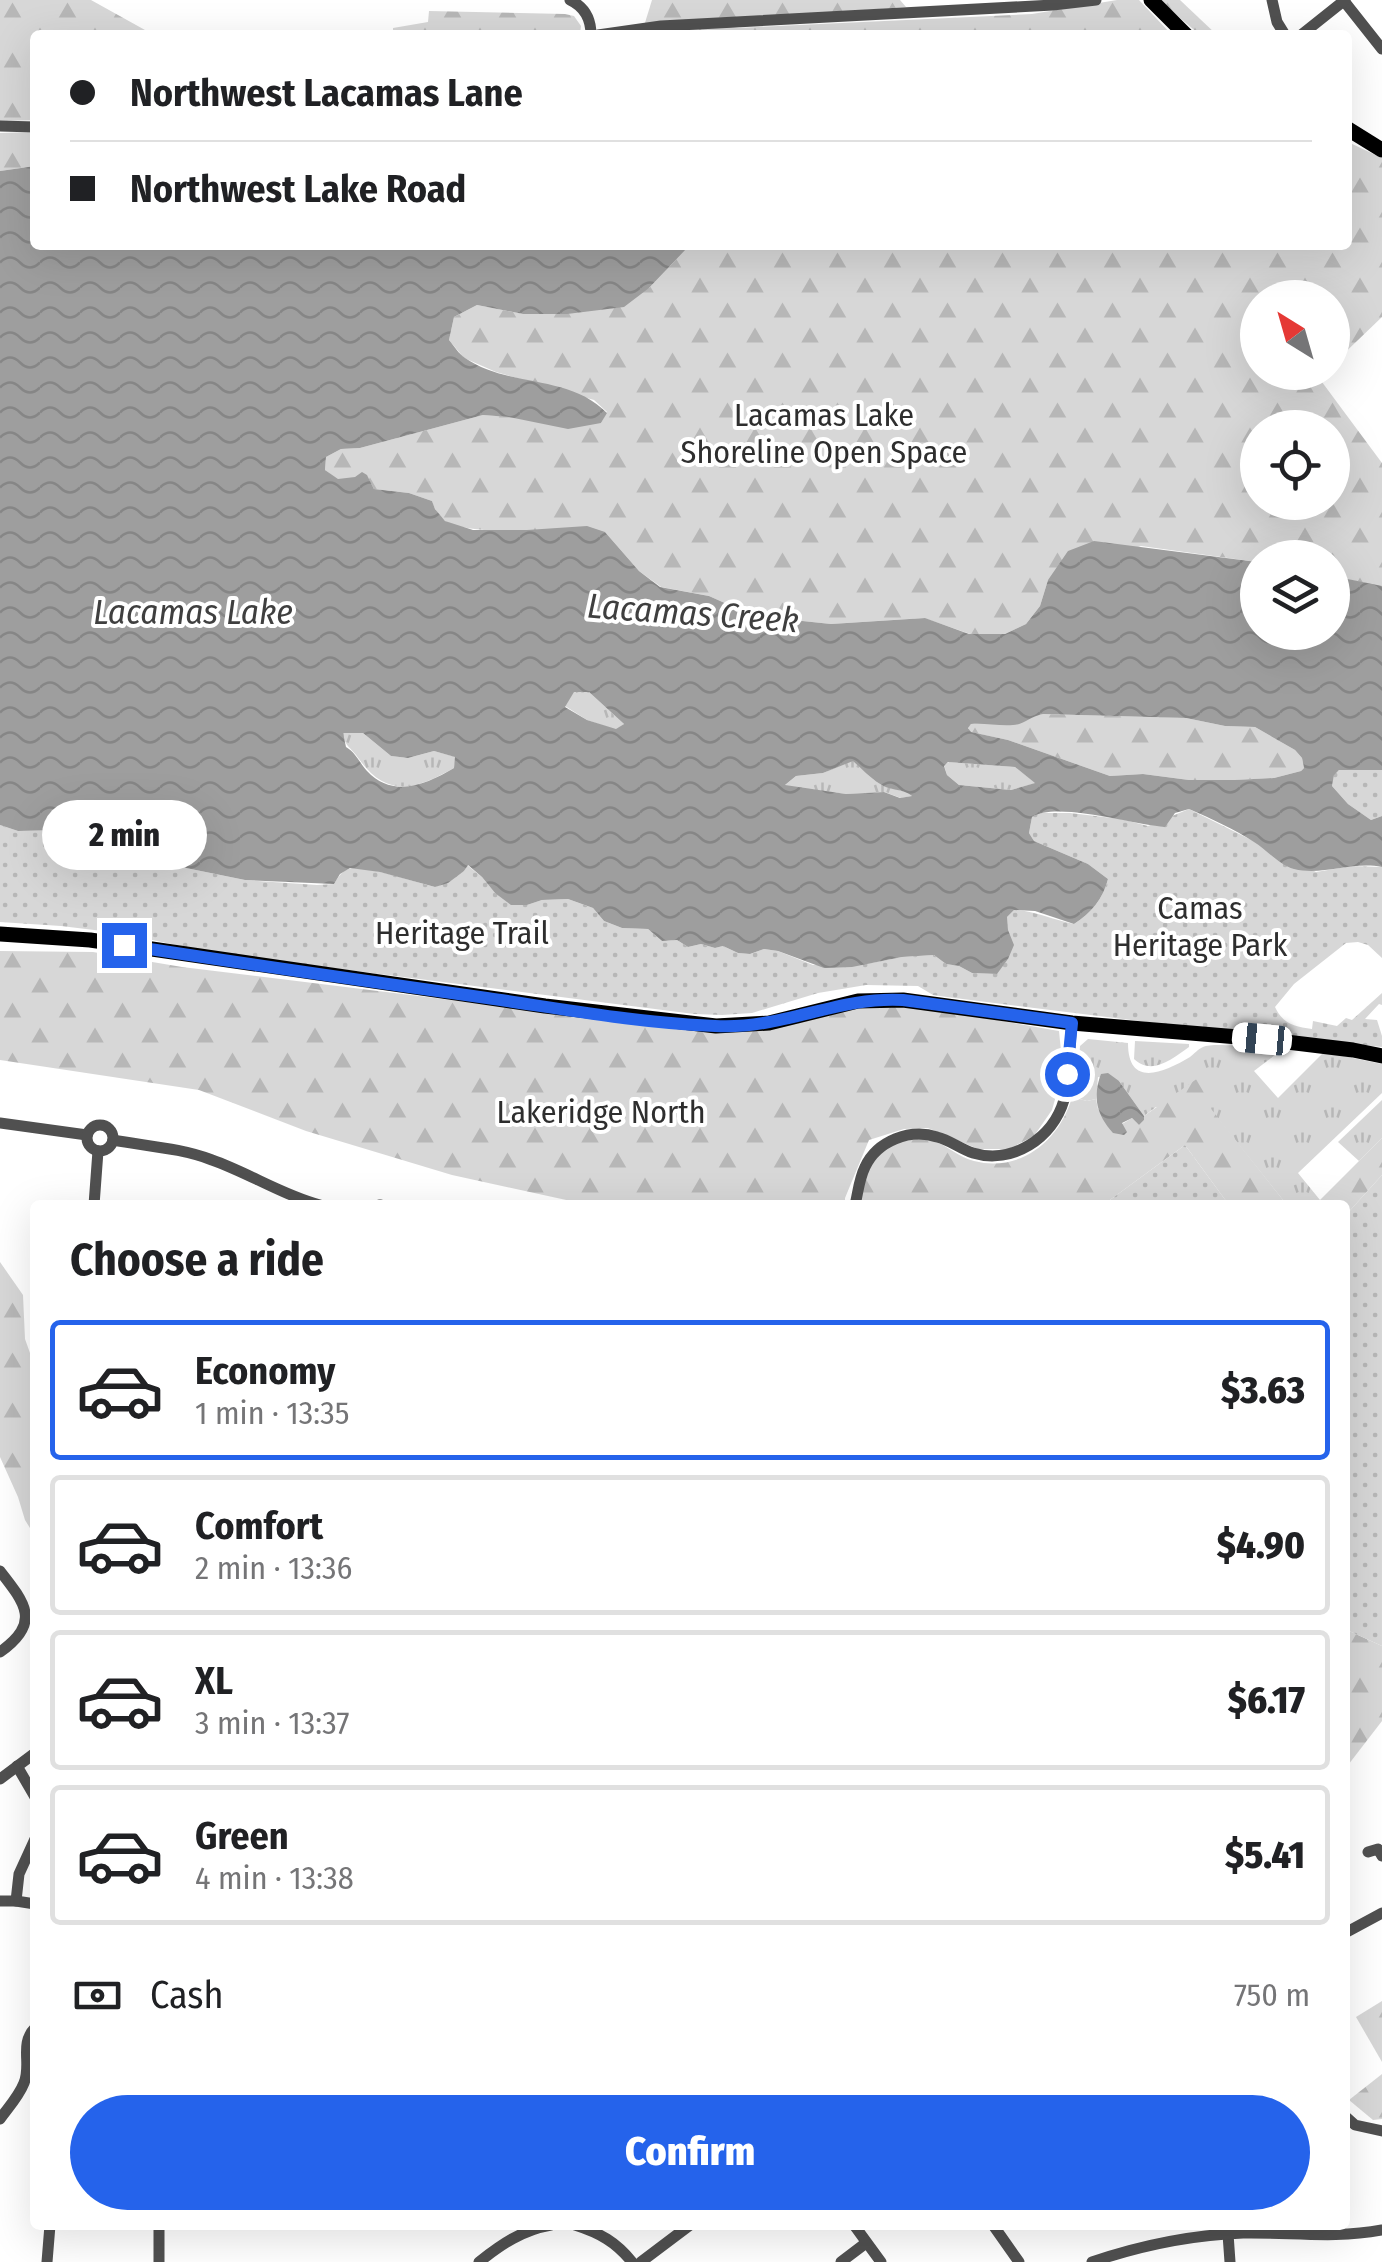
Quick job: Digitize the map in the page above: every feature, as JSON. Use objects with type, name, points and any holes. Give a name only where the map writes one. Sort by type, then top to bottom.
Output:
[{"type":"main road","points":[[1151,0],[1181,30]]},
{"type":"main road","points":[[1352,131],[1382,150]]},
{"type":"main road","points":[[0,934],[90,940],[528,1004],[716,1026],[769,1024],[879,998],[1072,1023],[1262,1039],[1382,1056]]},
{"type":"street","points":[[570,0],[584,9],[593,30]]},
{"type":"street","points":[[632,30],[948,6],[1053,5],[1096,0]]},
{"type":"street","points":[[1272,0],[1283,30]]},
{"type":"street","points":[[1306,30],[1345,0],[1382,49]]},
{"type":"street","points":[[0,126],[30,126]]},
{"type":"street","points":[[856,1200],[864,1168],[891,1140],[914,1134],[930,1135],[987,1156],[1017,1151],[1036,1142],[1054,1122],[1064,1102],[1072,1023]]},
{"type":"street","points":[[0,1122],[87,1135]]},
{"type":"street","points":[[102,1125],[110,1130],[112,1140],[110,1147],[98,1151],[88,1144],[87,1135],[92,1127],[102,1125]]},
{"type":"street","points":[[112,1140],[212,1159],[305,1200]]},
{"type":"street","points":[[94,1200],[98,1151]]},
{"type":"street","points":[[0,1571],[23,1600],[27,1616],[22,1633],[0,1652]]},
{"type":"street","points":[[0,1779],[30,1757]]},
{"type":"street","points":[[17,1766],[30,1788]]},
{"type":"street","points":[[16,1901],[19,1874],[30,1849]]},
{"type":"street","points":[[1368,1852],[1378,1849],[1382,1856]]},
{"type":"street","points":[[0,1901],[30,1903]]},
{"type":"street","points":[[1350,1930],[1382,1913]]},
{"type":"street","points":[[0,2119],[24,2082],[25,2044],[30,2032]]},
{"type":"street","points":[[1350,2120],[1381,2131],[1382,2144]]},
{"type":"street","points":[[47,2262],[50,2230]]},
{"type":"street","points":[[159,2230],[159,2262]]},
{"type":"street","points":[[479,2262],[514,2236],[534,2230]]},
{"type":"street","points":[[590,2230],[620,2247],[632,2262]]},
{"type":"street","points":[[641,2262],[683,2230]]},
{"type":"street","points":[[857,2230],[881,2262]]},
{"type":"street","points":[[997,2230],[1019,2262]]},
{"type":"street","points":[[1092,2262],[1138,2249],[1228,2234],[1336,2236],[1382,2230]]},
{"type":"street","points":[[1228,2234],[1230,2262]]},
{"type":"street","points":[[841,2262],[866,2243]]},
{"type":"green space","points":[[0,0],[91,0],[145,30],[30,30],[30,120],[0,121]]},
{"type":"green space","points":[[652,0],[900,0],[906,7],[644,26]]},
{"type":"green space","points":[[1139,0],[1167,30],[676,30],[714,25],[738,28],[1032,14]]},
{"type":"green space","points":[[1159,0],[1180,0],[1212,30],[1194,30]]},
{"type":"green space","points":[[429,11],[565,14],[574,16],[581,26],[581,30],[393,30],[428,22]]},
{"type":"green space","points":[[30,132],[30,167],[0,171],[0,133]]},
{"type":"green space","name":"Lacamas Lake Shoreline Open Space","points":[[1352,144],[1382,158],[1382,317],[1350,348],[1350,280],[1240,280],[1240,390],[1328,390],[1343,410],[1240,410],[1240,520],[1350,520],[1350,420],[1382,463],[1382,587],[1350,580],[1350,540],[1240,540],[1240,560],[1141,546],[1048,580],[1040,606],[1026,624],[1005,634],[970,634],[924,618],[831,624],[754,616],[709,596],[661,587],[639,571],[605,532],[521,532],[457,526],[443,519],[432,501],[409,493],[374,489],[367,476],[338,480],[325,470],[326,457],[341,449],[360,448],[483,415],[601,423],[607,412],[594,400],[496,372],[464,358],[449,340],[454,317],[477,305],[523,314],[649,288],[685,250],[1352,250]]},
{"type":"green space","points":[[574,691],[589,692],[624,724],[616,730],[587,720],[565,706]]},
{"type":"green space","points":[[1043,714],[1186,718],[1255,727],[1295,750],[1304,768],[1274,778],[1236,780],[1189,780],[1143,774],[1110,776],[1008,740],[970,732],[968,727]]},
{"type":"green space","points":[[342,733],[363,733],[391,756],[408,758],[434,751],[456,757],[454,768],[415,785],[392,785],[370,772]]},
{"type":"green space","points":[[853,760],[880,784],[912,796],[901,798],[884,792],[846,794],[784,786],[796,776],[823,773]]},
{"type":"green space","points":[[949,762],[1015,767],[1036,783],[1011,790],[959,785],[947,775],[944,765]]},
{"type":"green space","points":[[1349,769],[1382,770],[1382,816],[1371,820],[1348,804],[1332,786],[1334,774]]},
{"type":"green space","points":[[1189,809],[1316,872],[1352,866],[1382,867],[1382,958],[1368,945],[1346,943],[1294,984],[1275,1007],[1295,1026],[1312,1029],[1313,1021],[1337,1026],[1346,1018],[1352,1020],[1382,993],[1382,1005],[1365,1019],[1377,1020],[1382,1047],[947,997],[933,995],[918,986],[866,985],[818,993],[752,1013],[694,1014],[269,960],[119,933],[0,922],[0,825],[18,831],[95,834],[186,868],[245,880],[334,884],[346,870],[359,868],[435,887],[464,871],[467,865],[495,893],[527,905],[568,899],[593,908],[604,921],[622,928],[648,929],[662,941],[677,940],[688,947],[723,946],[750,954],[764,949],[778,951],[813,965],[934,955],[972,973],[996,974],[1008,959],[1007,917],[1014,910],[1074,924],[1095,905],[1108,879],[1088,864],[1034,841],[1029,833],[1032,817],[1038,813],[1070,813],[1148,826]]},
{"type":"green space","name":"Lakeridge North","points":[[0,951],[93,952],[182,967],[663,1028],[755,1029],[876,1003],[929,1008],[1059,1031],[1063,1071],[1052,1110],[1034,1136],[1009,1149],[978,1149],[928,1128],[904,1129],[869,1140],[845,1200],[566,1200],[452,1175],[306,1131],[199,1090],[0,1060]]},
{"type":"green space","points":[[1088,1039],[1128,1043],[1134,1066],[1149,1073],[1169,1068],[1209,1046],[1274,1049],[1280,1051],[1254,1071],[1278,1098],[1324,1052],[1382,1064],[1382,1093],[1298,1173],[1320,1200],[1283,1200],[1207,1105],[1156,1107],[1144,1116],[1119,1081],[1098,1077],[1096,1099],[1072,1097],[1077,1086],[1080,1046]]},
{"type":"green space","points":[[1135,1041],[1189,1047],[1162,1064],[1148,1066],[1134,1059]]},
{"type":"green space","points":[[1208,1071],[1225,1092],[1208,1105],[1283,1200],[1225,1200],[1185,1145],[1110,1200],[859,1200],[873,1162],[898,1142],[930,1139],[974,1161],[1007,1162],[1036,1150],[1048,1139],[1072,1097],[1096,1099],[1098,1109],[1122,1124],[1132,1118],[1139,1125],[1144,1116]]},
{"type":"green space","points":[[1382,1100],[1382,1138],[1359,1161],[1338,1142]]},
{"type":"green space","points":[[1382,1138],[1382,1175],[1350,1210],[1350,1200],[1320,1200]]},
{"type":"green space","points":[[1185,1145],[1225,1200],[1110,1200]]},
{"type":"green space","points":[[1382,1175],[1382,1646],[1350,1631],[1350,1210]]},
{"type":"green space","points":[[0,1262],[23,1295],[25,1339],[30,1353],[30,1528],[0,1457]]},
{"type":"green space","points":[[1350,1631],[1382,1646],[1382,1721],[1350,1763]]},
{"type":"green space","points":[[1382,2001],[1382,2062],[1356,2017]]},
{"type":"green space","points":[[1382,2074],[1382,2119],[1373,2120],[1350,2099]]},
{"type":"water","name":"Lacamas Lake","points":[[30,167],[30,250],[685,250],[649,288],[624,307],[567,314],[523,314],[477,305],[454,317],[449,340],[465,358],[500,374],[575,392],[607,413],[601,423],[568,429],[483,415],[360,448],[341,449],[326,457],[325,470],[338,479],[362,472],[374,489],[409,493],[432,501],[445,521],[473,530],[587,526],[605,532],[639,571],[660,587],[709,596],[754,616],[831,624],[925,618],[969,634],[1005,634],[1026,624],[1040,606],[1048,580],[1068,551],[1094,541],[1240,560],[1240,650],[1350,650],[1350,579],[1382,586],[1382,770],[1339,770],[1332,786],[1348,804],[1371,820],[1382,816],[1382,867],[1294,869],[1239,833],[1189,809],[1175,813],[1165,827],[1077,813],[1043,813],[1032,817],[1029,833],[1034,841],[1088,864],[1108,879],[1096,905],[1074,924],[1035,911],[1014,910],[1007,917],[1014,945],[997,974],[972,973],[934,955],[824,968],[778,951],[764,949],[750,954],[723,946],[688,947],[677,940],[662,941],[648,929],[622,928],[604,921],[593,908],[568,899],[511,905],[468,865],[448,883],[435,887],[350,868],[334,884],[245,880],[186,868],[95,834],[18,831],[0,825],[0,171]],"holes":[[[574,692],[589,692],[624,724],[616,729],[587,720],[565,707]],[[1043,714],[1186,718],[1255,727],[1295,750],[1304,768],[1274,778],[1235,780],[1143,774],[1110,776],[968,728],[971,724],[1017,725]],[[343,733],[363,733],[391,756],[408,758],[434,751],[455,757],[454,768],[410,786],[388,785],[367,771],[346,747]],[[853,761],[880,784],[912,796],[900,798],[884,792],[846,794],[785,785],[796,776],[823,773]],[[948,762],[1015,767],[1035,783],[1011,790],[959,785],[947,775],[944,766]]]},
{"type":"water","points":[[1108,1073],[1119,1081],[1144,1116],[1139,1125],[1132,1118],[1122,1123],[1127,1132],[1124,1135],[1113,1133],[1098,1105],[1098,1082],[1101,1074]]},
{"type":"route","points":[[124,945],[514,1002],[716,1026],[769,1024],[879,998],[1072,1023],[1067,1074]]},
{"type":"water label","name":"Lacamas Creek","points":[[693,613]]},
{"type":"park label","name":"Camas Heritage Park","points":[[1200,926]]},
{"type":"park label","name":"Heritage Trail","points":[[462,933]]}]
